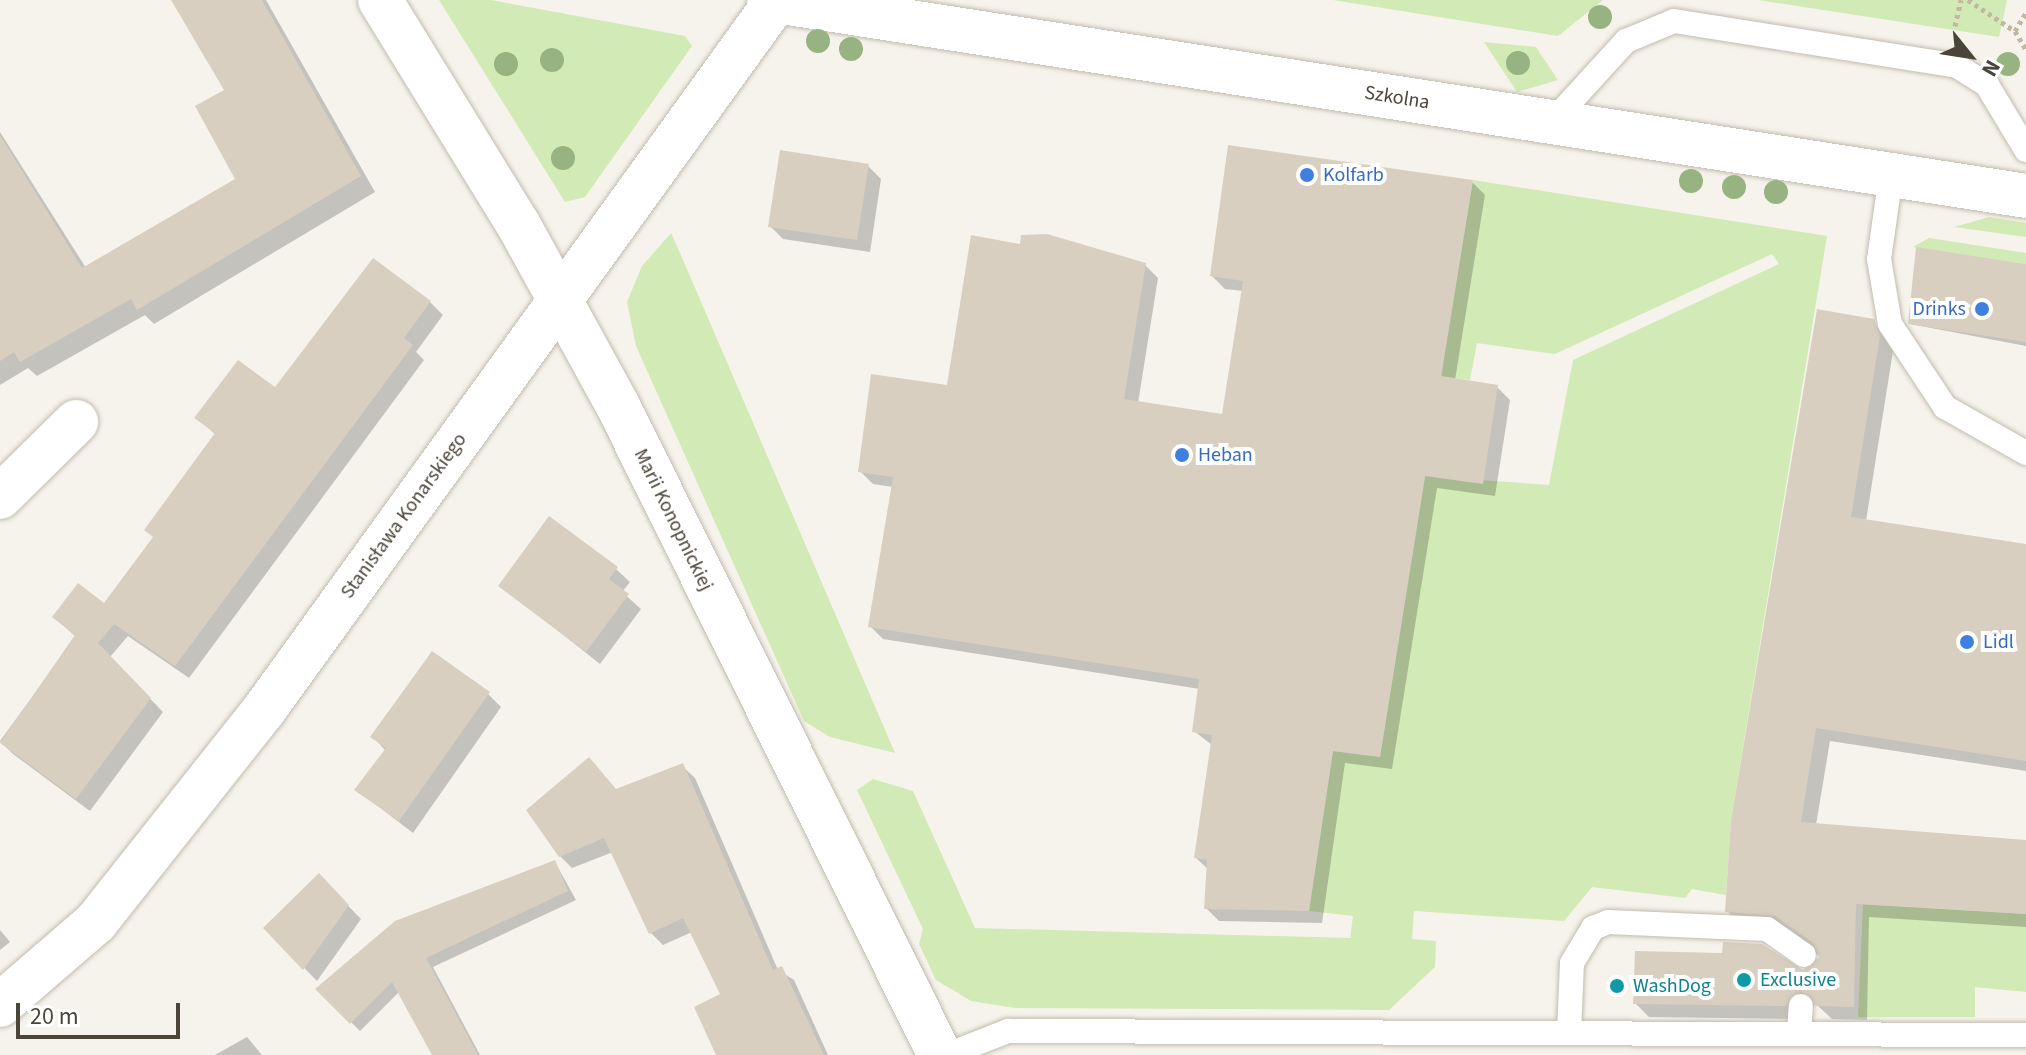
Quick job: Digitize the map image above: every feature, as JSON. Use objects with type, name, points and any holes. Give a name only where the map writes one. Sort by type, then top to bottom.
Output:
[{"type":"street","name":"Marii Konopnickiej","points":[[380,0],[560,301],[940,1055]]},
{"type":"street","name":"Stanisława Konarskiego","points":[[0,1005],[96,922],[143,867],[560,301],[774,0]]},
{"type":"street","name":"Szkolna","points":[[774,0],[2026,196]]},
{"type":"street","points":[[0,497],[76,422]]},
{"type":"lane","points":[[1552,122],[1626,41],[1674,21],[1957,66],[1987,85],[2026,150]]},
{"type":"lane","points":[[1891,175],[1879,259],[1890,324],[1945,407],[2026,453]]},
{"type":"lane","points":[[1569,1032],[1572,963],[1593,928],[1608,922],[1767,929],[1804,955]]},
{"type":"lane","points":[[1799,1032],[1801,1006]]},
{"type":"lane","points":[[947,1055],[1008,1031],[2026,1035]]},
{"type":"path","points":[[1955,31],[1961,0]]},
{"type":"path","points":[[1968,0],[2015,31],[2026,49]]},
{"type":"path","points":[[2015,31],[2026,13]]},
{"type":"green space","points":[[439,0],[491,0],[685,36],[692,46],[585,197],[565,202]]},
{"type":"green space","points":[[1333,0],[1603,0],[1558,36]]},
{"type":"green space","points":[[1758,0],[2007,0],[1999,37]]},
{"type":"green space","points":[[1484,42],[1536,47],[1558,80],[1517,92]]},
{"type":"green space","points":[[1473,180],[1827,236],[1731,820],[1726,895],[1692,889],[1685,898],[1592,887],[1564,921],[1414,911],[1412,939],[1436,941],[1435,967],[1389,1010],[1015,1008],[971,1001],[936,980],[919,944],[923,929],[857,790],[873,779],[913,791],[975,928],[1350,938],[1353,916],[1309,911],[1333,751],[1380,757],[1425,476],[1549,485],[1573,360],[1779,264],[1772,254],[1555,354],[1477,343],[1470,380],[1444,377],[1427,467]]},
{"type":"green space","points":[[1989,217],[2026,223],[2026,237],[1954,227]]},
{"type":"green space","points":[[671,233],[895,753],[830,737],[804,721],[636,346],[627,302],[642,266]]},
{"type":"green space","points":[[1929,238],[2026,253],[2026,264],[1913,247]]},
{"type":"green space","points":[[1863,904],[2026,914],[2026,992],[1975,987],[1975,1017],[1858,1017]]},
{"type":"building","points":[[171,0],[262,0],[361,176],[137,310],[131,299],[20,362],[14,352],[0,361],[0,135],[82,268],[235,179],[195,106],[224,90]]},
{"type":"building","name":"Heban","points":[[1228,145],[1473,180],[1441,376],[1498,385],[1483,484],[1425,476],[1380,757],[1333,751],[1309,911],[1204,909],[1207,860],[1194,858],[1212,735],[1192,732],[1199,679],[868,627],[893,477],[858,472],[871,374],[947,385],[971,235],[1020,244],[1021,235],[1047,234],[1146,263],[1124,399],[1222,414],[1243,281],[1210,276]]},
{"type":"building","points":[[780,150],[869,164],[857,240],[768,227]]},
{"type":"building","name":"Drinks","points":[[1916,247],[2026,264],[2026,342],[1908,324]]},
{"type":"building","points":[[373,258],[431,301],[404,338],[413,345],[175,666],[114,624],[98,643],[151,698],[76,799],[0,743],[75,635],[52,617],[78,583],[104,603],[153,537],[144,530],[215,433],[194,418],[238,360],[275,387]]},
{"type":"building","points":[[1817,309],[1874,319],[1880,336],[1851,517],[2026,544],[2026,761],[1816,728],[1801,822],[2026,840],[2026,914],[1856,904],[1854,1007],[1816,1006],[1801,991],[1786,1006],[1633,1004],[1635,951],[1722,953],[1723,942],[1762,944],[1803,970],[1819,957],[1813,943],[1775,916],[1725,912],[1731,820]]},
{"type":"building","points":[[549,516],[618,567],[609,579],[629,594],[586,652],[498,586]]},
{"type":"building","points":[[432,651],[490,692],[399,821],[354,790],[386,748],[370,737]]},
{"type":"building","points":[[589,757],[616,789],[683,763],[773,970],[782,966],[824,1055],[716,1055],[694,1007],[720,994],[683,918],[649,934],[604,838],[559,857],[526,810]]},
{"type":"building","points":[[555,860],[568,891],[426,958],[478,1055],[432,1055],[392,982],[350,1024],[315,989],[395,921]]},
{"type":"building","points":[[319,873],[349,905],[303,970],[263,928]]},
{"type":"place","name":"Kolfarb","points":[[1307,175]]},
{"type":"place","name":"Drinks","points":[[1982,309]]},
{"type":"place","name":"Heban","points":[[1182,455]]},
{"type":"place","name":"Lidl","points":[[1967,642]]},
{"type":"place","name":"Exclusive","points":[[1744,980]]},
{"type":"place","name":"WashDog","points":[[1617,986]]}]
